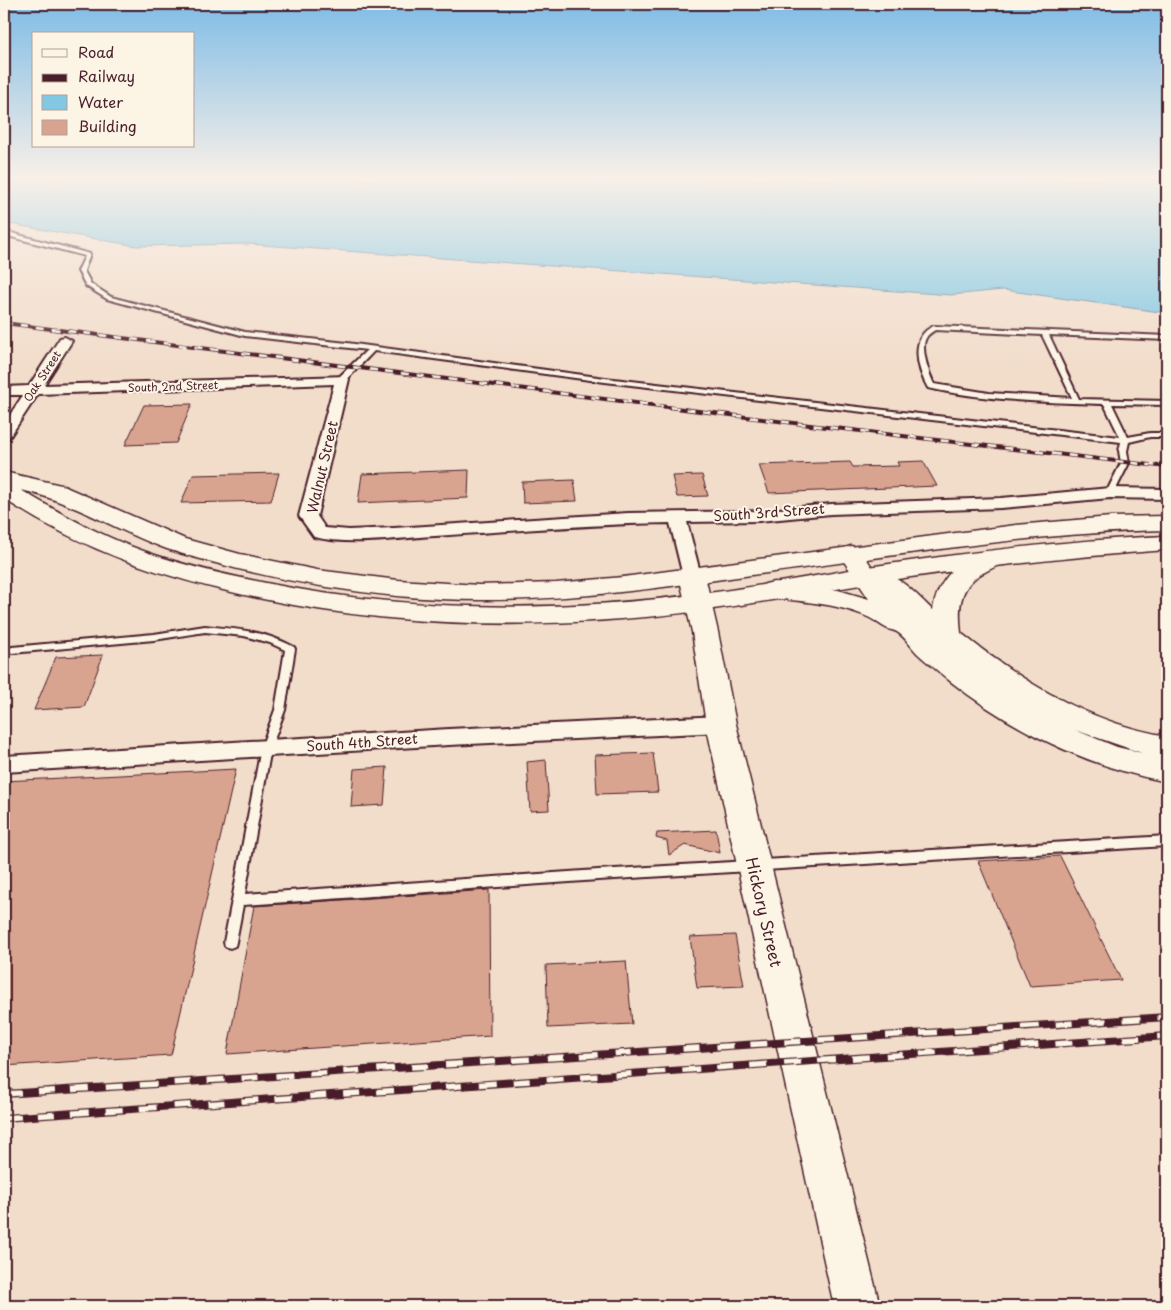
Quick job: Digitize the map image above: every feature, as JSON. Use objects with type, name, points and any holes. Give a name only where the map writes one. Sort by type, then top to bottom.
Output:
[{"type":"main road","points":[[4,479],[53,490],[176,544],[238,562],[317,578],[398,588],[479,593],[556,591],[623,585],[695,589],[774,590],[838,598],[879,612],[906,628],[983,692],[1042,727],[1102,754],[1167,770]]},
{"type":"main road","points":[[4,489],[32,506],[119,551],[186,574],[272,594],[340,606],[440,614],[547,614],[695,589],[864,568],[992,559],[1112,546],[1167,543]]},
{"type":"main road","points":[[774,590],[1016,532],[1111,524],[1167,523]]},
{"type":"main road","points":[[948,636],[945,611],[951,589],[964,573],[992,559]]},
{"type":"main road","points":[[864,568],[906,628]]},
{"type":"main road","points":[[864,568],[992,672],[1024,693],[1081,721],[1148,744],[1167,747]]},
{"type":"main road","name":"Hickory Street","points":[[695,589],[721,724],[857,1306]]},
{"type":"street","name":"Oak Street","points":[[4,435],[65,341]]},
{"type":"street","name":"South 2nd Street","points":[[4,392],[342,379]]},
{"type":"street","name":"Walnut Street","points":[[342,379],[308,516],[320,533],[370,534]]},
{"type":"street","name":"South 3rd Street","points":[[370,534],[541,522],[759,516],[831,509],[1001,502],[1110,494],[1167,494]]},
{"type":"street","name":"Hickory Street","points":[[677,517],[695,589]]},
{"type":"street","name":"South 4th Street","points":[[4,764],[449,736],[721,724]]},
{"type":"lane","points":[[29,240],[88,255],[81,271],[88,285],[109,298],[244,334],[347,345],[371,350],[605,380],[1124,440],[1150,435],[1167,435]]},
{"type":"lane","points":[[1167,338],[934,328],[922,336],[920,349],[925,364],[927,380],[931,386],[954,391],[1011,397],[1167,403]]},
{"type":"lane","points":[[1045,334],[1076,400]]},
{"type":"lane","points":[[342,379],[371,350]]},
{"type":"lane","points":[[1107,401],[1124,440],[1124,463],[1110,494]]},
{"type":"lane","points":[[12,650],[154,637],[205,629],[244,633],[273,640],[290,649],[280,710],[266,748],[230,942]]},
{"type":"lane","points":[[239,900],[754,865],[1167,841]]},
{"type":"water","points":[[103,240],[1167,240],[1167,313],[1003,290],[951,295],[248,244],[137,246]]},
{"type":"building","points":[[192,404],[176,443],[125,445],[144,405]]},
{"type":"building","points":[[923,461],[937,486],[769,493],[759,465],[850,462],[853,467],[899,466],[897,462]]},
{"type":"building","points":[[469,470],[468,498],[358,503],[362,474]]},
{"type":"building","points":[[279,473],[271,501],[181,503],[193,475]]},
{"type":"building","points":[[702,475],[708,496],[677,497],[672,476]]},
{"type":"building","points":[[574,480],[577,501],[523,503],[522,482]]},
{"type":"building","points":[[103,655],[84,707],[34,710],[56,657]]},
{"type":"building","points":[[653,753],[658,792],[597,794],[595,755]]},
{"type":"building","points":[[546,760],[549,810],[530,811],[527,762]]},
{"type":"building","points":[[387,767],[384,805],[351,807],[354,769]]},
{"type":"building","points":[[236,769],[171,1055],[4,1066],[4,781]]},
{"type":"building","points":[[716,830],[720,853],[685,845],[669,855],[667,841],[656,838],[657,833]]},
{"type":"building","points":[[1060,856],[1121,980],[1030,986],[978,861]]},
{"type":"building","points":[[489,890],[490,1036],[227,1054],[254,906]]},
{"type":"building","points":[[735,935],[744,986],[697,988],[690,937]]},
{"type":"building","points":[[626,961],[632,1024],[548,1028],[546,965]]},
{"type":"railway","points":[[4,323],[818,426],[1167,467]]},
{"type":"railway","points":[[4,1094],[1167,1017]]},
{"type":"railway","points":[[4,1118],[1167,1036]]}]
